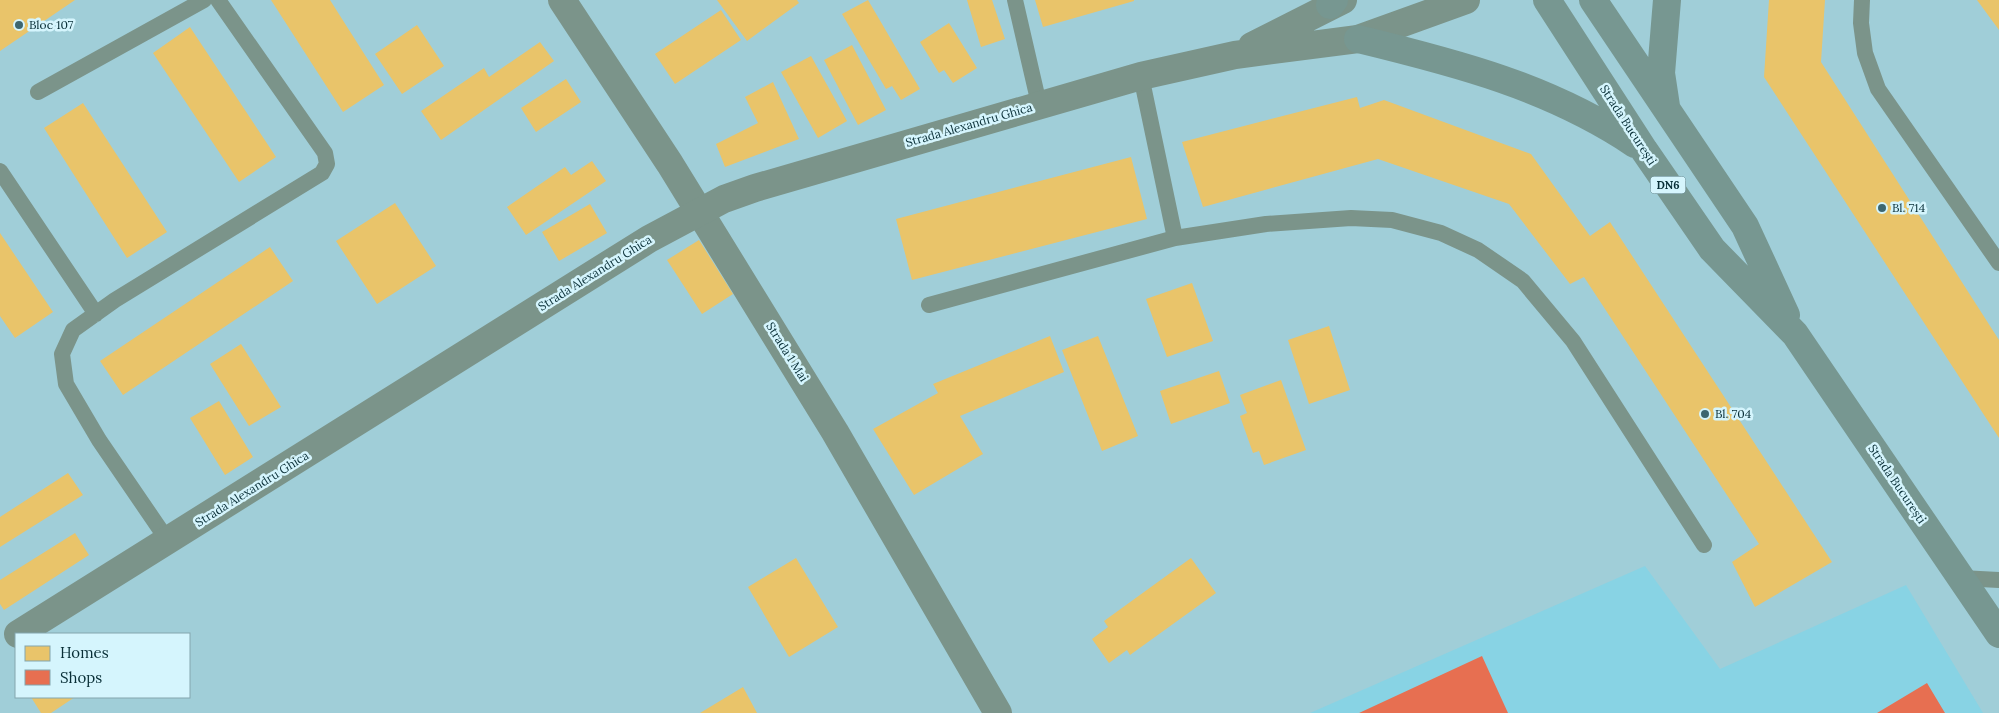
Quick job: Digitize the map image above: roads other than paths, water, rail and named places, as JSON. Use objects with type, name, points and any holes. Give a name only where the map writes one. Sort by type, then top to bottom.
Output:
[{"type":"main road","name":"Strada București","points":[[1547,0],[1644,150],[1712,249],[1795,334]]},
{"type":"main road","name":"Strada București","points":[[1593,0],[1745,226],[1795,334],[1999,634]]},
{"type":"main road","points":[[1667,0],[1661,73],[1667,112]]},
{"type":"main road","points":[[1358,39],[1452,62],[1521,86],[1609,127],[1644,150]]},
{"type":"street","name":"Strada 1 Mai","points":[[562,0],[700,211],[835,432],[998,713]]},
{"type":"street","name":"Strada Alexandru Ghica","points":[[20,633],[632,250],[724,199],[755,188],[1039,104],[1141,76],[1235,54],[1358,39],[1466,0]]},
{"type":"street","name":"Strada Alexandru Ghica","points":[[1235,54],[1335,2]]},
{"type":"street","name":"Strada Alexandru Ghica","points":[[0,645],[15,636]]},
{"type":"lane","points":[[38,92],[204,0]]},
{"type":"lane","points":[[168,541],[100,440],[66,384],[62,354],[73,330],[322,173],[327,164],[325,153],[218,0]]},
{"type":"lane","points":[[1015,0],[1039,104]]},
{"type":"lane","points":[[1862,0],[1860,23],[1865,52],[1878,89],[1999,263]]},
{"type":"lane","points":[[1141,76],[1176,238]]},
{"type":"lane","points":[[0,171],[96,314]]},
{"type":"lane","points":[[928,305],[1176,238],[1266,224],[1351,218],[1392,220],[1440,233],[1478,250],[1523,281],[1573,341],[1704,545]]},
{"type":"lane","points":[[1961,578],[1999,580]]},
{"type":"place","name":"Bloc 107","points":[[19,25]]},
{"type":"place","name":"Bl. 714","points":[[1882,208]]},
{"type":"place","name":"Bl. 704","points":[[1705,414]]}]
